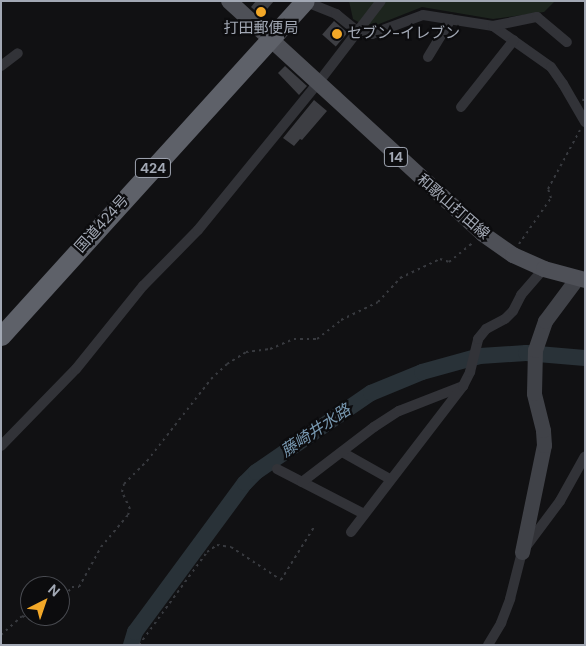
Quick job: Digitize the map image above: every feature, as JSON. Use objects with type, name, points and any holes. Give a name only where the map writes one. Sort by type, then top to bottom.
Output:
[{"type":"highway","name":"国道424号","points":[[1,336],[305,1]]},
{"type":"main road","name":"和歌山打田線","points":[[231,2],[403,164],[483,234],[513,255],[544,269],[581,279]]},
{"type":"street","points":[[305,1],[336,14],[358,32],[372,34],[423,15],[493,26],[537,17],[567,42]]},
{"type":"street","points":[[1,446],[76,369],[143,286],[198,230],[318,83],[381,1]]},
{"type":"street","points":[[428,57],[451,19]]},
{"type":"street","points":[[493,26],[551,67],[564,84],[584,121]]},
{"type":"street","points":[[461,107],[514,40]]},
{"type":"street","points":[[1,66],[18,54]]},
{"type":"street","points":[[351,532],[463,386],[478,339],[486,329],[506,319],[514,311],[521,295],[544,269]]},
{"type":"street","points":[[488,645],[501,623],[510,599],[522,552],[544,445],[543,430],[534,393],[535,350],[545,321],[581,279]]},
{"type":"street","points":[[302,482],[374,427],[399,411],[463,386]]},
{"type":"street","points":[[342,452],[390,480]]},
{"type":"street","points":[[522,552],[560,500],[585,456]]},
{"type":"street","points":[[277,469],[364,514]]},
{"type":"path","points":[[513,255],[551,198],[548,189],[577,138],[584,121]]},
{"type":"path","points":[[70,589],[72,587],[79,587],[101,546],[128,515],[130,509],[122,492],[129,478],[147,461],[211,379],[227,364],[246,352],[270,349],[294,339],[317,339],[341,320],[378,302],[400,278],[440,259],[449,262],[483,234]]},
{"type":"path","points":[[140,645],[207,552],[217,545],[231,547],[281,580],[314,527]]},
{"type":"path","points":[[1,635],[20,618]]},
{"type":"shaded area","points":[[349,1],[555,1],[544,12],[493,19],[422,7],[369,28],[353,19]]},
{"type":"building","name":"打田郵便局","points":[[256,1],[274,1],[261,16],[251,7]]},
{"type":"building","points":[[334,21],[348,33],[336,46],[322,35]]},
{"type":"building","points":[[285,66],[307,86],[299,95],[278,73]]},
{"type":"building","points":[[314,100],[327,111],[302,140],[300,139],[294,146],[283,138]]},
{"type":"waterway","name":"藤崎井水路","points":[[131,645],[135,632],[245,483],[256,472],[371,393],[422,372],[480,356],[526,353],[585,358]]},
{"type":"place","name":"打田郵便局","points":[[261,12]]},
{"type":"place","name":"セブン-イレブン","points":[[337,34]]}]
